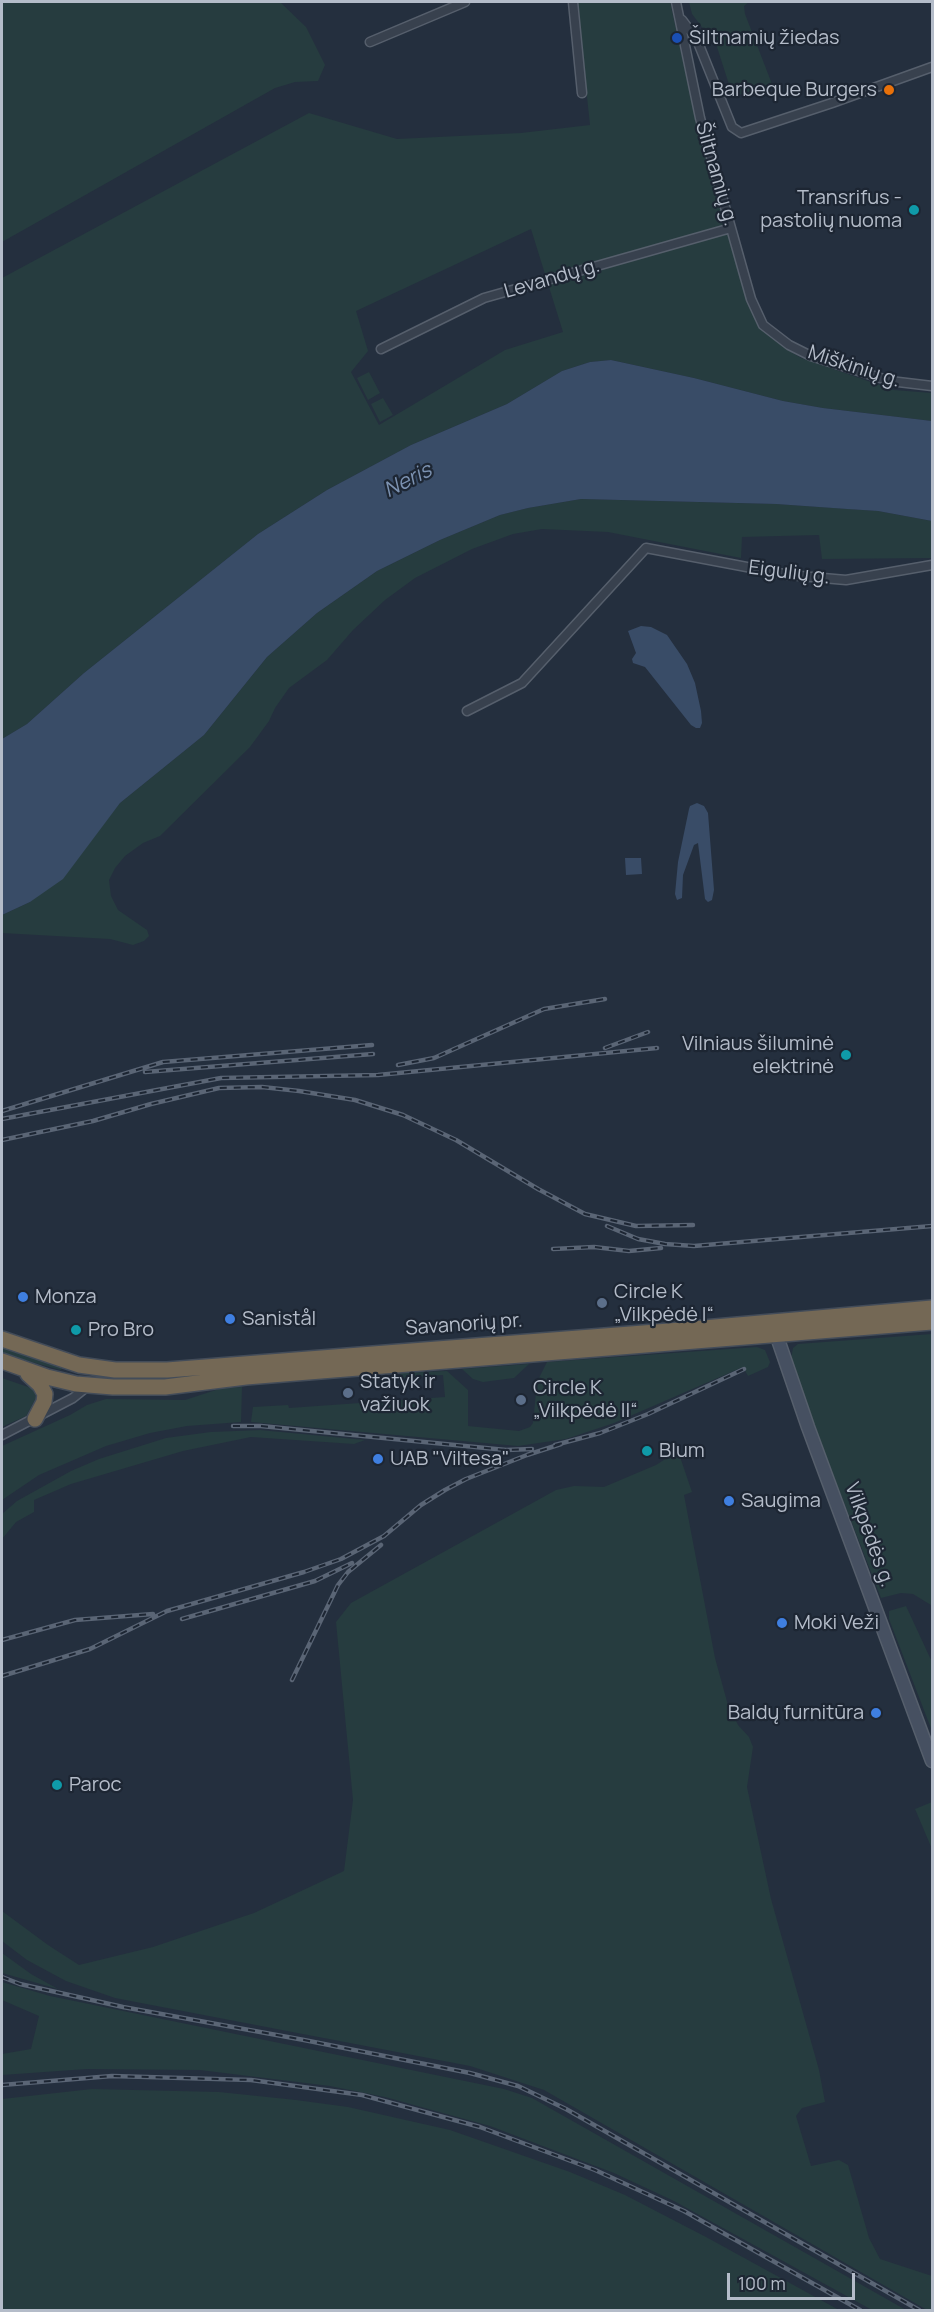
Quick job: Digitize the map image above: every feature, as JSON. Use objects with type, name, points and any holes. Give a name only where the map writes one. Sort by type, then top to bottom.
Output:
[{"type":"highway","name":"Savanorių pr.","points":[[2,1361],[61,1381],[89,1386],[165,1387],[246,1377],[774,1328],[933,1308]]},
{"type":"highway","name":"Savanorių pr.","points":[[2,1339],[66,1361],[99,1368],[167,1370],[774,1328],[933,1322]]},
{"type":"highway","points":[[89,1386],[99,1368]]},
{"type":"highway","points":[[24,1370],[40,1385],[45,1394],[36,1419]]},
{"type":"main road","name":"Vilkpėdės g.","points":[[774,1328],[808,1427],[933,1761]]},
{"type":"street","points":[[370,42],[465,2]]},
{"type":"street","points":[[573,2],[582,93]]},
{"type":"street","name":"Šiltnamių g.","points":[[676,2],[700,118],[756,310]]},
{"type":"street","points":[[680,17],[697,40],[732,127],[741,133],[933,67]]},
{"type":"street","name":"Levandų g.","points":[[381,349],[483,298],[731,228]]},
{"type":"street","name":"Miškinių g.","points":[[756,310],[764,325],[778,337],[811,356],[890,381],[933,386]]},
{"type":"street","name":"Eigulių g.","points":[[467,711],[522,683],[646,548],[789,575],[846,580],[933,565]]},
{"type":"street","points":[[2,1436],[73,1398],[89,1386]]},
{"type":"green space","points":[[2,2],[280,2],[306,27],[325,65],[318,81],[295,82],[275,88],[2,242]]},
{"type":"green space","points":[[577,2],[670,2],[695,115],[740,276],[749,301],[766,331],[801,358],[894,390],[932,393],[932,421],[783,401],[611,360],[590,362],[562,371],[507,404],[411,445],[327,490],[258,534],[84,673],[27,724],[2,739],[2,278],[309,113],[397,139],[521,133],[590,125]],"holes":[[[531,229],[563,332],[505,350],[379,425],[351,372],[368,351],[356,311]]]},
{"type":"green space","points":[[689,2],[749,2],[744,6],[745,14],[772,84],[733,97],[717,47],[692,14]]},
{"type":"green space","points":[[369,372],[380,393],[368,400],[357,378]]},
{"type":"green space","points":[[383,398],[393,415],[380,422],[371,404]]},
{"type":"green space","points":[[581,499],[776,504],[878,511],[932,521],[932,558],[822,559],[819,535],[742,537],[741,558],[608,532],[542,529],[513,534],[472,549],[415,578],[385,600],[353,630],[327,660],[289,688],[250,747],[160,836],[143,843],[125,856],[109,880],[111,896],[118,910],[147,930],[149,936],[144,941],[133,945],[110,939],[2,933],[2,915],[30,902],[99,829],[120,803],[204,735],[267,657],[317,613],[377,571],[440,540],[500,515]]},
{"type":"green space","points":[[932,1334],[932,1615],[931,1605],[913,1594],[901,1593],[881,1598],[791,1359],[793,1348],[798,1344]]},
{"type":"green space","points":[[2,1347],[62,1367],[61,1370],[2,1354]]},
{"type":"green space","points":[[757,1347],[765,1350],[770,1362],[768,1367],[748,1376],[743,1367],[614,1423],[566,1439],[518,1446],[251,1422],[253,1407],[288,1405],[289,1408],[445,1397],[443,1375],[401,1378],[400,1373],[447,1371],[468,1390],[468,1426],[519,1431],[530,1427],[533,1423],[537,1382],[547,1362]]},
{"type":"green space","points":[[529,1364],[514,1378],[483,1382],[473,1379],[462,1369]]},
{"type":"green space","points":[[2,1378],[34,1389],[36,1398],[26,1416],[2,1427]]},
{"type":"green space","points":[[242,1387],[241,1422],[187,1426],[150,1433],[106,1446],[39,1475],[2,1500],[2,1446],[87,1405],[106,1399],[185,1400],[222,1388]]},
{"type":"green space","points":[[260,1430],[365,1440],[354,1444],[251,1437],[183,1451],[71,1484],[34,1500],[34,1512],[16,1522],[2,1539],[2,1514],[17,1501],[71,1471],[99,1459],[166,1438],[211,1432]]},
{"type":"green space","points":[[678,1451],[692,1492],[684,1495],[715,1658],[728,1705],[753,1747],[747,1787],[771,1899],[819,2070],[825,2102],[802,2108],[796,2116],[811,2166],[839,2160],[848,2165],[869,2238],[880,2259],[932,2276],[932,2310],[927,2310],[544,2090],[470,2066],[115,1998],[66,1981],[27,1960],[2,1941],[2,1911],[79,1965],[153,1947],[254,1913],[344,1871],[353,1800],[336,1622],[351,1603],[556,1490],[574,1486],[604,1487],[656,1465]]},
{"type":"green space","points":[[906,1606],[932,1662],[932,1731],[889,1619],[889,1611]]},
{"type":"green space","points":[[932,1802],[932,1849],[915,1809]]},
{"type":"green space","points":[[2,1953],[31,1974],[58,1989],[2,1973]]},
{"type":"green space","points":[[2,1982],[50,1996],[504,2089],[532,2098],[906,2310],[872,2310],[674,2201],[614,2173],[490,2126],[385,2097],[330,2086],[200,2070],[87,2069],[2,2075],[2,2054],[31,2049],[39,2016],[2,2000]]},
{"type":"green space","points":[[92,2089],[219,2092],[296,2100],[348,2107],[450,2130],[570,2172],[625,2195],[839,2310],[2,2310],[2,2099]]},
{"type":"water","name":"Neris","points":[[611,360],[783,401],[932,421],[932,521],[878,511],[776,504],[581,499],[500,515],[440,540],[377,571],[317,613],[267,657],[204,735],[120,803],[63,879],[30,902],[2,915],[2,739],[27,724],[84,673],[258,534],[327,490],[411,445],[507,404],[562,371],[590,362]]},
{"type":"water","points":[[641,626],[651,627],[667,635],[687,664],[695,683],[701,711],[700,728],[691,725],[645,667],[633,663],[632,659],[636,653],[628,631]]},
{"type":"water","points":[[697,803],[704,806],[708,813],[714,890],[712,900],[708,902],[705,899],[698,843],[694,845],[683,875],[682,898],[677,900],[675,894],[678,862],[689,809]]},
{"type":"water","points":[[625,858],[641,858],[642,874],[626,875]]},
{"type":"railway","points":[[398,1065],[434,1058],[544,1009],[605,999]]},
{"type":"railway","points":[[605,1048],[648,1032]]},
{"type":"railway","points":[[2,1111],[163,1062],[372,1045]]},
{"type":"railway","points":[[2,1119],[221,1078],[378,1075],[657,1048]]},
{"type":"railway","points":[[145,1072],[373,1054]]},
{"type":"railway","points":[[2,1140],[93,1121],[219,1088],[262,1087],[299,1091],[355,1100],[403,1115],[456,1140],[585,1214],[636,1226],[693,1225]]},
{"type":"railway","points":[[607,1226],[638,1239],[694,1246],[932,1226]]},
{"type":"railway","points":[[553,1249],[594,1247],[629,1251],[661,1248]]},
{"type":"railway","points":[[555,1445],[600,1433],[648,1414],[744,1369]]},
{"type":"railway","points":[[233,1426],[261,1426],[506,1450],[532,1449]]},
{"type":"railway","points":[[2,1676],[90,1649],[167,1611],[304,1572],[341,1559],[384,1536],[421,1505],[466,1479],[561,1444]]},
{"type":"railway","points":[[292,1680],[338,1585],[348,1572],[381,1545]]},
{"type":"railway","points":[[182,1619],[315,1581],[352,1563]]},
{"type":"railway","points":[[2,1640],[75,1620],[153,1614]]},
{"type":"railway","points":[[2,1977],[20,1984],[123,2007],[470,2073],[518,2086],[566,2109],[919,2310]]},
{"type":"railway","points":[[2,2085],[112,2076],[251,2080],[362,2095],[480,2127],[595,2170],[684,2211],[860,2310]]},
{"type":"place","name":"Šiltnamių žiedas","points":[[677,38]]},
{"type":"place","name":"Barbeque Burgers","points":[[889,90]]},
{"type":"place","name":"Transrifus - pastolių nuoma","points":[[914,210]]},
{"type":"place","name":"Vilniaus šiluminė elektrinė","points":[[846,1055]]},
{"type":"place","name":"Monza","points":[[23,1297]]},
{"type":"place","name":"Circle K „Vilkpėdė I“","points":[[602,1303]]},
{"type":"place","name":"Sanistål","points":[[230,1319]]},
{"type":"place","name":"Pro Bro","points":[[76,1330]]},
{"type":"place","name":"Statyk ir važiuok","points":[[348,1393]]},
{"type":"place","name":"Circle K „Vilkpėdė II“","points":[[521,1400]]},
{"type":"place","name":"Blum","points":[[647,1451]]},
{"type":"place","name":"UAB \"Viltesa\"","points":[[378,1459]]},
{"type":"place","name":"Saugima","points":[[729,1501]]},
{"type":"place","name":"Moki Veži","points":[[782,1623]]},
{"type":"place","name":"Baldų furnitūra","points":[[876,1713]]},
{"type":"place","name":"Paroc","points":[[57,1785]]}]
